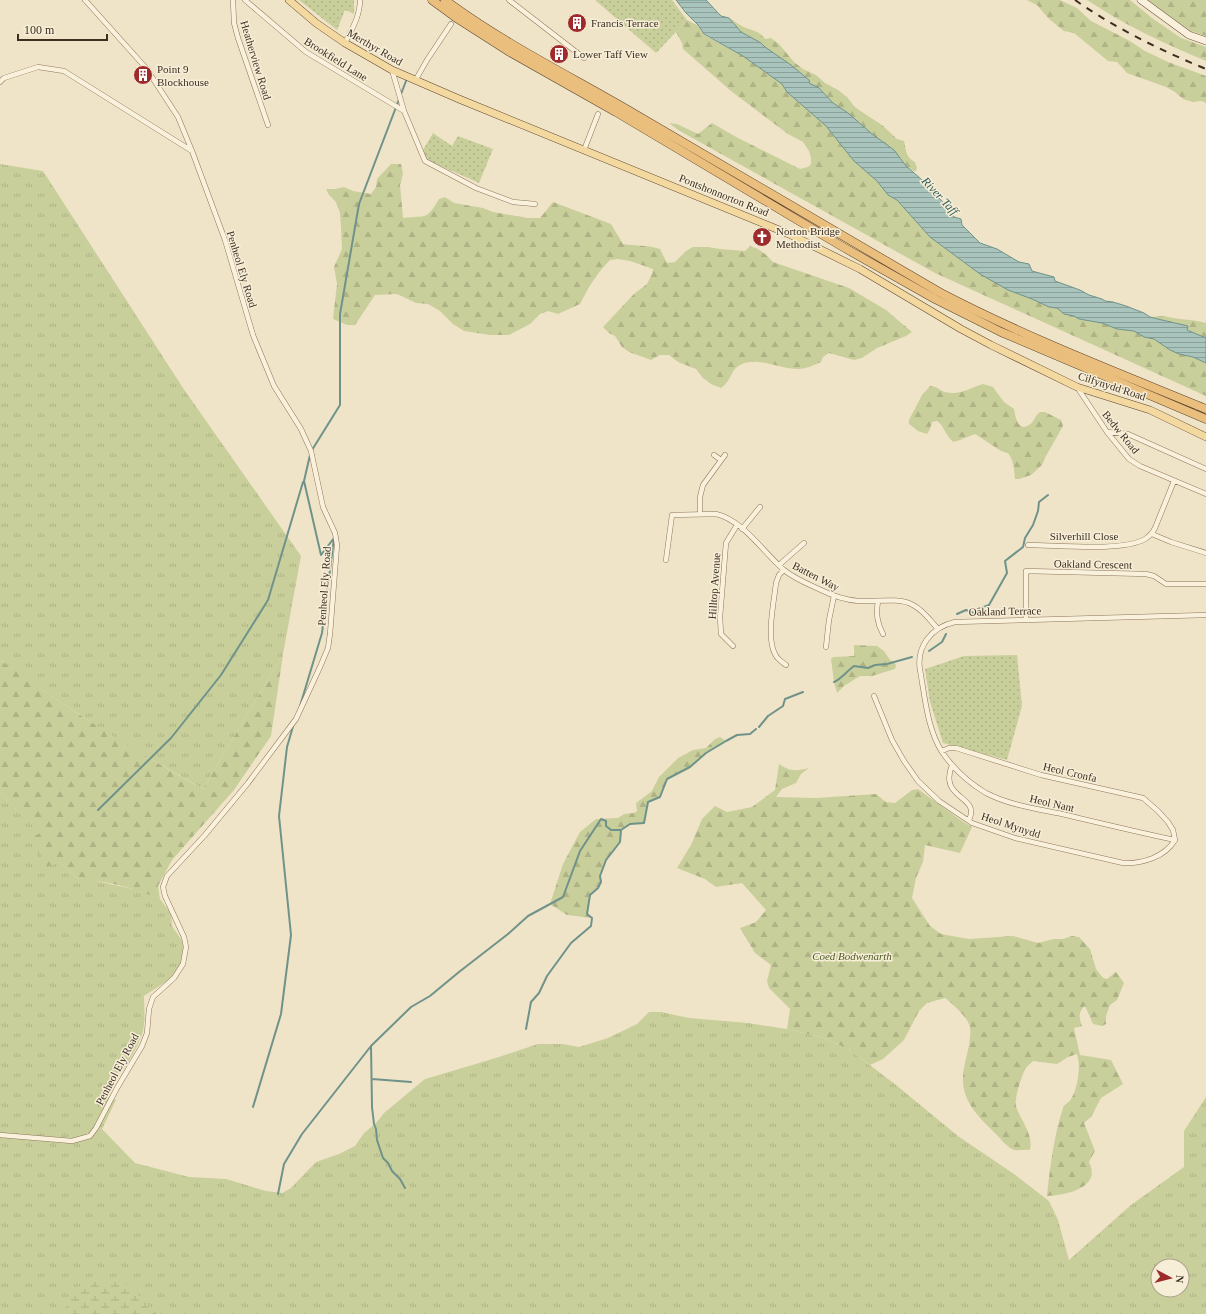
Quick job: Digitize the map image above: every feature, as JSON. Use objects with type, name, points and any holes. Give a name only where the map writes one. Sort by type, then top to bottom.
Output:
[{"type":"highway","points":[[432,0],[458,19],[508,50],[935,300],[1001,332],[1206,419]]},
{"type":"highway","points":[[445,0],[461,12],[514,45],[976,312],[1090,362],[1206,409]]},
{"type":"main road","name":"Merthyr Road","points":[[289,0],[316,23],[345,43],[392,70],[459,99]]},
{"type":"main road","points":[[1141,0],[1188,35],[1206,41]]},
{"type":"main road","name":"Pontshonnorton Road","points":[[459,99],[789,234],[860,270],[991,345]]},
{"type":"main road","name":"Cilfynydd Road","points":[[991,345],[1077,388],[1150,410],[1206,437]]},
{"type":"street","name":"Penheol Ely Road","points":[[0,1135],[72,1141],[90,1136],[96,1128],[117,1088],[142,1046],[147,1033],[149,1009],[153,997],[174,978],[183,964],[186,947],[184,937],[165,896],[164,887],[167,876],[205,835],[248,783],[296,719],[328,648],[337,545],[334,533],[323,507],[311,451],[301,429],[274,386],[253,335],[225,240],[178,117],[146,68],[85,0]]},
{"type":"street","name":"Heatherview Road","points":[[233,0],[234,23],[238,38],[268,125]]},
{"type":"street","name":"Brookfield Lane","points":[[245,0],[306,52],[404,111]]},
{"type":"street","points":[[345,43],[357,20],[360,11],[360,0]]},
{"type":"street","points":[[509,0],[584,58]]},
{"type":"street","points":[[415,81],[451,24]]},
{"type":"street","points":[[0,82],[4,78],[38,67],[64,71],[192,151]]},
{"type":"street","points":[[392,70],[404,111],[425,161],[476,188],[513,202],[535,204]]},
{"type":"street","points":[[584,150],[598,114]]},
{"type":"street","name":"Bedw Road","points":[[1077,388],[1107,432],[1129,459],[1140,466],[1206,494]]},
{"type":"street","points":[[1107,432],[1128,434],[1206,468]]},
{"type":"street","points":[[714,455],[721,460]]},
{"type":"street","points":[[700,514],[700,497],[703,485],[725,455]]},
{"type":"street","points":[[1174,481],[1152,534],[1171,542],[1206,553]]},
{"type":"street","points":[[742,529],[760,507]]},
{"type":"street","name":"Batten Way","points":[[666,560],[672,515],[722,515],[727,517],[742,529],[784,570],[796,578],[834,596],[848,600],[897,601],[912,604],[920,609],[937,628]]},
{"type":"street","name":"Hilltop Avenue","points":[[733,646],[721,634],[720,617],[726,543],[736,525]]},
{"type":"street","name":"Silverhill Close","points":[[1028,545],[1107,546],[1130,544],[1146,539],[1152,534]]},
{"type":"street","points":[[779,565],[804,543]]},
{"type":"street","points":[[784,570],[779,575],[776,583],[771,634],[772,648],[776,656],[786,664]]},
{"type":"street","name":"Oakland Crescent","points":[[1026,620],[1026,572],[1146,574],[1154,576],[1166,584],[1206,584]]},
{"type":"street","points":[[826,647],[829,620],[834,596]]},
{"type":"street","points":[[878,601],[876,613],[878,623],[883,634]]},
{"type":"street","name":"Oakland Terrace","points":[[937,628],[955,622],[1206,615]]},
{"type":"street","points":[[937,628],[927,638],[921,651],[920,664],[927,707],[934,734],[942,751]]},
{"type":"street","name":"Heol Mynydd","points":[[874,696],[892,740],[918,781],[939,800],[969,820],[990,830],[1014,838],[1133,864],[1144,862],[1159,855],[1170,848],[1175,840]]},
{"type":"street","name":"Heol Cronfa","points":[[942,751],[949,748],[956,748],[1041,775],[1143,798],[1158,810],[1168,822],[1173,830],[1175,840]]},
{"type":"street","name":"Heol Nant","points":[[942,751],[952,765],[973,784],[987,793],[1025,806],[1175,840]]},
{"type":"street","points":[[952,765],[949,775],[950,785],[954,791],[970,806],[972,812],[969,820]]},
{"type":"green space","points":[[299,0],[354,0],[354,14],[345,10],[337,30]]},
{"type":"green space","points":[[595,0],[672,0],[687,20],[656,53]]},
{"type":"green space","points":[[1027,0],[1060,0],[1077,8],[1091,21],[1130,41],[1145,51],[1168,62],[1206,76],[1206,103],[1202,101],[1193,102],[1183,99],[1166,87],[1127,73],[1117,62],[1108,61],[1074,33],[1064,31],[1049,19],[1037,5]]},
{"type":"green space","points":[[1087,0],[1130,0],[1152,18],[1181,38],[1206,47],[1206,61],[1145,34],[1115,18]]},
{"type":"green space","points":[[1146,0],[1206,0],[1206,36],[1191,31]]},
{"type":"green space","points":[[729,18],[744,27],[759,33],[765,39],[771,38],[779,44],[794,62],[803,69],[816,75],[825,83],[838,90],[859,110],[882,125],[897,139],[904,141],[908,156],[915,162],[917,168],[915,172],[906,166],[894,150],[872,134],[848,113],[833,103],[818,87],[810,84],[791,65],[761,43],[741,32]]},
{"type":"green space","points":[[687,20],[699,26],[704,35],[743,56],[782,84],[787,92],[826,126],[854,161],[877,181],[888,195],[897,200],[930,237],[980,274],[1049,307],[1057,308],[1064,314],[1074,316],[1079,319],[1102,323],[1117,329],[1134,331],[1144,337],[1154,339],[1170,350],[1179,354],[1193,357],[1206,363],[1206,396],[935,273],[678,130],[669,123],[677,124],[698,134],[712,123],[738,138],[800,169],[808,167],[811,164],[809,151],[803,142],[788,134],[731,91],[683,49],[682,43],[676,32]]},
{"type":"green space","points":[[433,133],[452,146],[458,136],[493,149],[479,183],[427,160],[422,152]]},
{"type":"green space","points":[[0,164],[43,171],[183,388],[301,556],[283,654],[203,789],[118,740],[24,678],[0,660]]},
{"type":"green space","points":[[391,164],[401,164],[403,174],[400,185],[403,218],[425,216],[431,211],[439,199],[445,197],[454,203],[528,218],[540,218],[553,202],[611,224],[623,244],[660,249],[667,263],[675,262],[686,251],[693,247],[745,251],[750,246],[763,252],[773,262],[849,288],[886,310],[912,332],[877,348],[862,358],[854,360],[829,353],[823,357],[821,362],[807,368],[798,369],[761,362],[740,365],[734,370],[727,383],[721,388],[713,385],[703,378],[696,369],[678,362],[669,355],[660,355],[651,360],[629,352],[622,347],[615,336],[603,327],[634,294],[647,284],[652,274],[653,269],[630,261],[618,259],[610,260],[600,271],[580,304],[558,314],[548,311],[540,314],[530,324],[509,335],[490,335],[464,331],[453,324],[440,311],[428,304],[416,303],[397,294],[375,295],[355,325],[347,325],[333,319],[337,284],[334,267],[342,249],[341,227],[340,213],[336,202],[329,195],[326,189],[344,187],[353,191],[371,194],[376,187],[377,179]]},
{"type":"green space","points":[[1164,316],[1206,323],[1206,338],[1187,330],[1188,326],[1150,317]]},
{"type":"green space","points":[[983,384],[993,387],[1004,402],[1014,409],[1018,422],[1022,426],[1025,427],[1031,424],[1040,412],[1045,412],[1061,420],[1063,426],[1042,465],[1031,475],[1015,479],[1013,462],[1008,453],[1001,451],[975,434],[953,442],[937,421],[932,422],[927,434],[918,431],[909,424],[909,420],[922,395],[930,386],[936,387],[945,392],[955,393]]},
{"type":"green space","points":[[854,645],[877,646],[884,651],[890,660],[894,662],[896,665],[895,669],[872,676],[860,676],[844,686],[837,693],[831,659],[833,657],[854,656]]},
{"type":"green space","points":[[283,654],[271,736],[234,790],[172,860],[158,886],[160,899],[120,885],[99,881],[79,880],[60,862],[47,867],[30,839],[40,833],[0,793],[0,660],[100,728],[203,789]]},
{"type":"green space","points":[[1017,655],[1022,706],[1007,760],[943,743],[930,702],[925,669],[964,656]]},
{"type":"green space","points":[[720,737],[726,741],[706,753],[690,767],[667,779],[660,797],[648,802],[644,823],[630,824],[621,830],[620,842],[606,860],[600,876],[601,882],[598,888],[590,895],[587,913],[592,918],[567,915],[550,904],[563,864],[580,832],[596,819],[618,818],[624,814],[634,813],[637,811],[636,803],[652,791],[659,777],[678,758],[693,750],[706,748],[715,739]]},
{"type":"green space","name":"Coed Bodwenarth","points":[[779,764],[794,770],[809,768],[801,774],[796,783],[782,789],[776,797],[816,798],[876,794],[886,802],[895,803],[912,790],[918,789],[972,827],[960,853],[925,845],[923,862],[916,878],[912,898],[930,926],[941,934],[969,939],[1013,936],[1038,943],[1072,936],[1079,937],[1090,949],[1096,969],[1103,978],[1107,979],[1116,972],[1124,983],[1117,1000],[1110,1005],[1106,1016],[1106,1024],[1102,1026],[1093,1024],[1085,1006],[1081,1010],[1080,1015],[1082,1026],[1074,1028],[1080,1055],[1111,1060],[1123,1084],[1101,1098],[1091,1117],[1084,1123],[1095,1151],[1089,1162],[1092,1171],[1091,1178],[1086,1184],[1072,1192],[1047,1196],[1057,1129],[1063,1108],[1071,1099],[1077,1083],[1079,1065],[1077,1054],[1068,1057],[1057,1064],[1033,1061],[1026,1068],[1022,1075],[1016,1098],[1016,1106],[1028,1133],[1031,1144],[1030,1150],[1016,1150],[1010,1148],[984,1123],[968,1101],[963,1085],[963,1076],[970,1040],[970,1027],[956,1007],[945,998],[927,1003],[919,1011],[904,1040],[883,1059],[870,1065],[850,1050],[824,1038],[787,1029],[790,1009],[769,988],[767,981],[771,965],[755,953],[740,928],[756,922],[766,910],[742,883],[716,887],[705,879],[677,868],[691,845],[702,819],[715,806],[727,812],[752,807],[775,790]]},
{"type":"green space","points":[[0,793],[41,833],[60,862],[79,880],[87,879],[138,890],[160,899],[171,914],[172,926],[185,945],[181,965],[174,975],[144,996],[144,1020],[139,1042],[131,1058],[106,1096],[116,1100],[102,1129],[135,1163],[189,1177],[226,1179],[266,1191],[282,1193],[291,1188],[316,1162],[339,1154],[355,1146],[364,1133],[376,1123],[384,1113],[425,1079],[538,1044],[563,1044],[579,1047],[608,1038],[637,1024],[649,1012],[661,1012],[689,1018],[748,1023],[787,1029],[824,1038],[850,1050],[896,1085],[958,1136],[1014,1174],[1049,1201],[1058,1220],[1069,1260],[1131,1205],[1184,1167],[1184,1131],[1206,1097],[1206,1314],[0,1314]]},
{"type":"green space","points":[[101,1280],[118,1281],[129,1285],[157,1314],[62,1314],[77,1287]]},
{"type":"water","points":[[676,0],[706,0],[721,16],[729,18],[741,32],[761,43],[791,65],[809,80],[810,84],[818,87],[833,103],[848,113],[872,134],[894,150],[906,166],[929,186],[932,192],[941,200],[954,217],[961,219],[962,225],[980,243],[997,249],[1019,262],[1029,264],[1032,271],[1054,277],[1055,281],[1089,295],[1126,306],[1150,317],[1188,326],[1187,330],[1206,338],[1206,363],[1193,357],[1179,354],[1170,350],[1154,339],[1144,337],[1134,331],[1117,329],[1102,323],[1079,319],[1074,316],[1064,314],[1057,308],[1049,307],[1008,290],[980,274],[930,237],[897,200],[888,195],[877,181],[854,161],[826,126],[787,92],[782,84],[743,56],[704,34],[699,26]]},
{"type":"waterway","points":[[312,450],[340,405],[340,314],[359,204],[406,81]]},
{"type":"waterway","points":[[300,706],[322,633],[334,538],[321,555],[304,481],[310,455]]},
{"type":"waterway","points":[[98,810],[171,738],[221,675],[268,600],[303,482]]},
{"type":"waterway","points":[[957,614],[966,610],[974,613],[978,609],[989,605],[1007,573],[1005,561],[1023,547],[1025,538],[1033,525],[1038,511],[1039,502],[1048,495]]},
{"type":"waterway","points":[[929,651],[942,642],[946,634]]},
{"type":"waterway","points":[[834,682],[854,666],[868,668],[875,665],[887,664],[912,657]]},
{"type":"waterway","points":[[759,727],[768,716],[783,706],[785,699],[803,692]]},
{"type":"waterway","points":[[253,1107],[281,1014],[291,935],[279,816],[287,747],[294,723]]},
{"type":"waterway","points":[[278,1194],[284,1164],[302,1134],[371,1046],[411,1007],[430,996],[508,934],[528,916],[563,897],[580,851],[601,819],[606,821],[606,826],[611,830],[621,830],[630,824],[644,823],[648,802],[660,797],[667,779],[690,767],[706,753],[726,741],[737,735],[750,734],[756,729]]},
{"type":"waterway","points":[[526,1029],[531,1002],[539,993],[547,976],[571,943],[591,926],[592,918],[587,914],[590,895],[598,888],[601,882],[600,876],[606,860],[620,842],[621,830]]},
{"type":"waterway","points":[[371,1046],[372,1107],[377,1140],[383,1158],[400,1179],[405,1188]]},
{"type":"waterway","points":[[372,1079],[411,1082]]},
{"type":"railway","points":[[1075,0],[1138,38],[1206,69]]},
{"type":"place","name":"Francis Terrace","points":[[577,23]]},
{"type":"place","name":"Lower Taff View","points":[[559,54]]},
{"type":"place","name":"Point 9 Blockhouse","points":[[143,75]]},
{"type":"place","name":"Norton Bridge Methodist","points":[[762,237]]},
{"type":"water label","name":"River Taff","points":[[940,196]]}]
